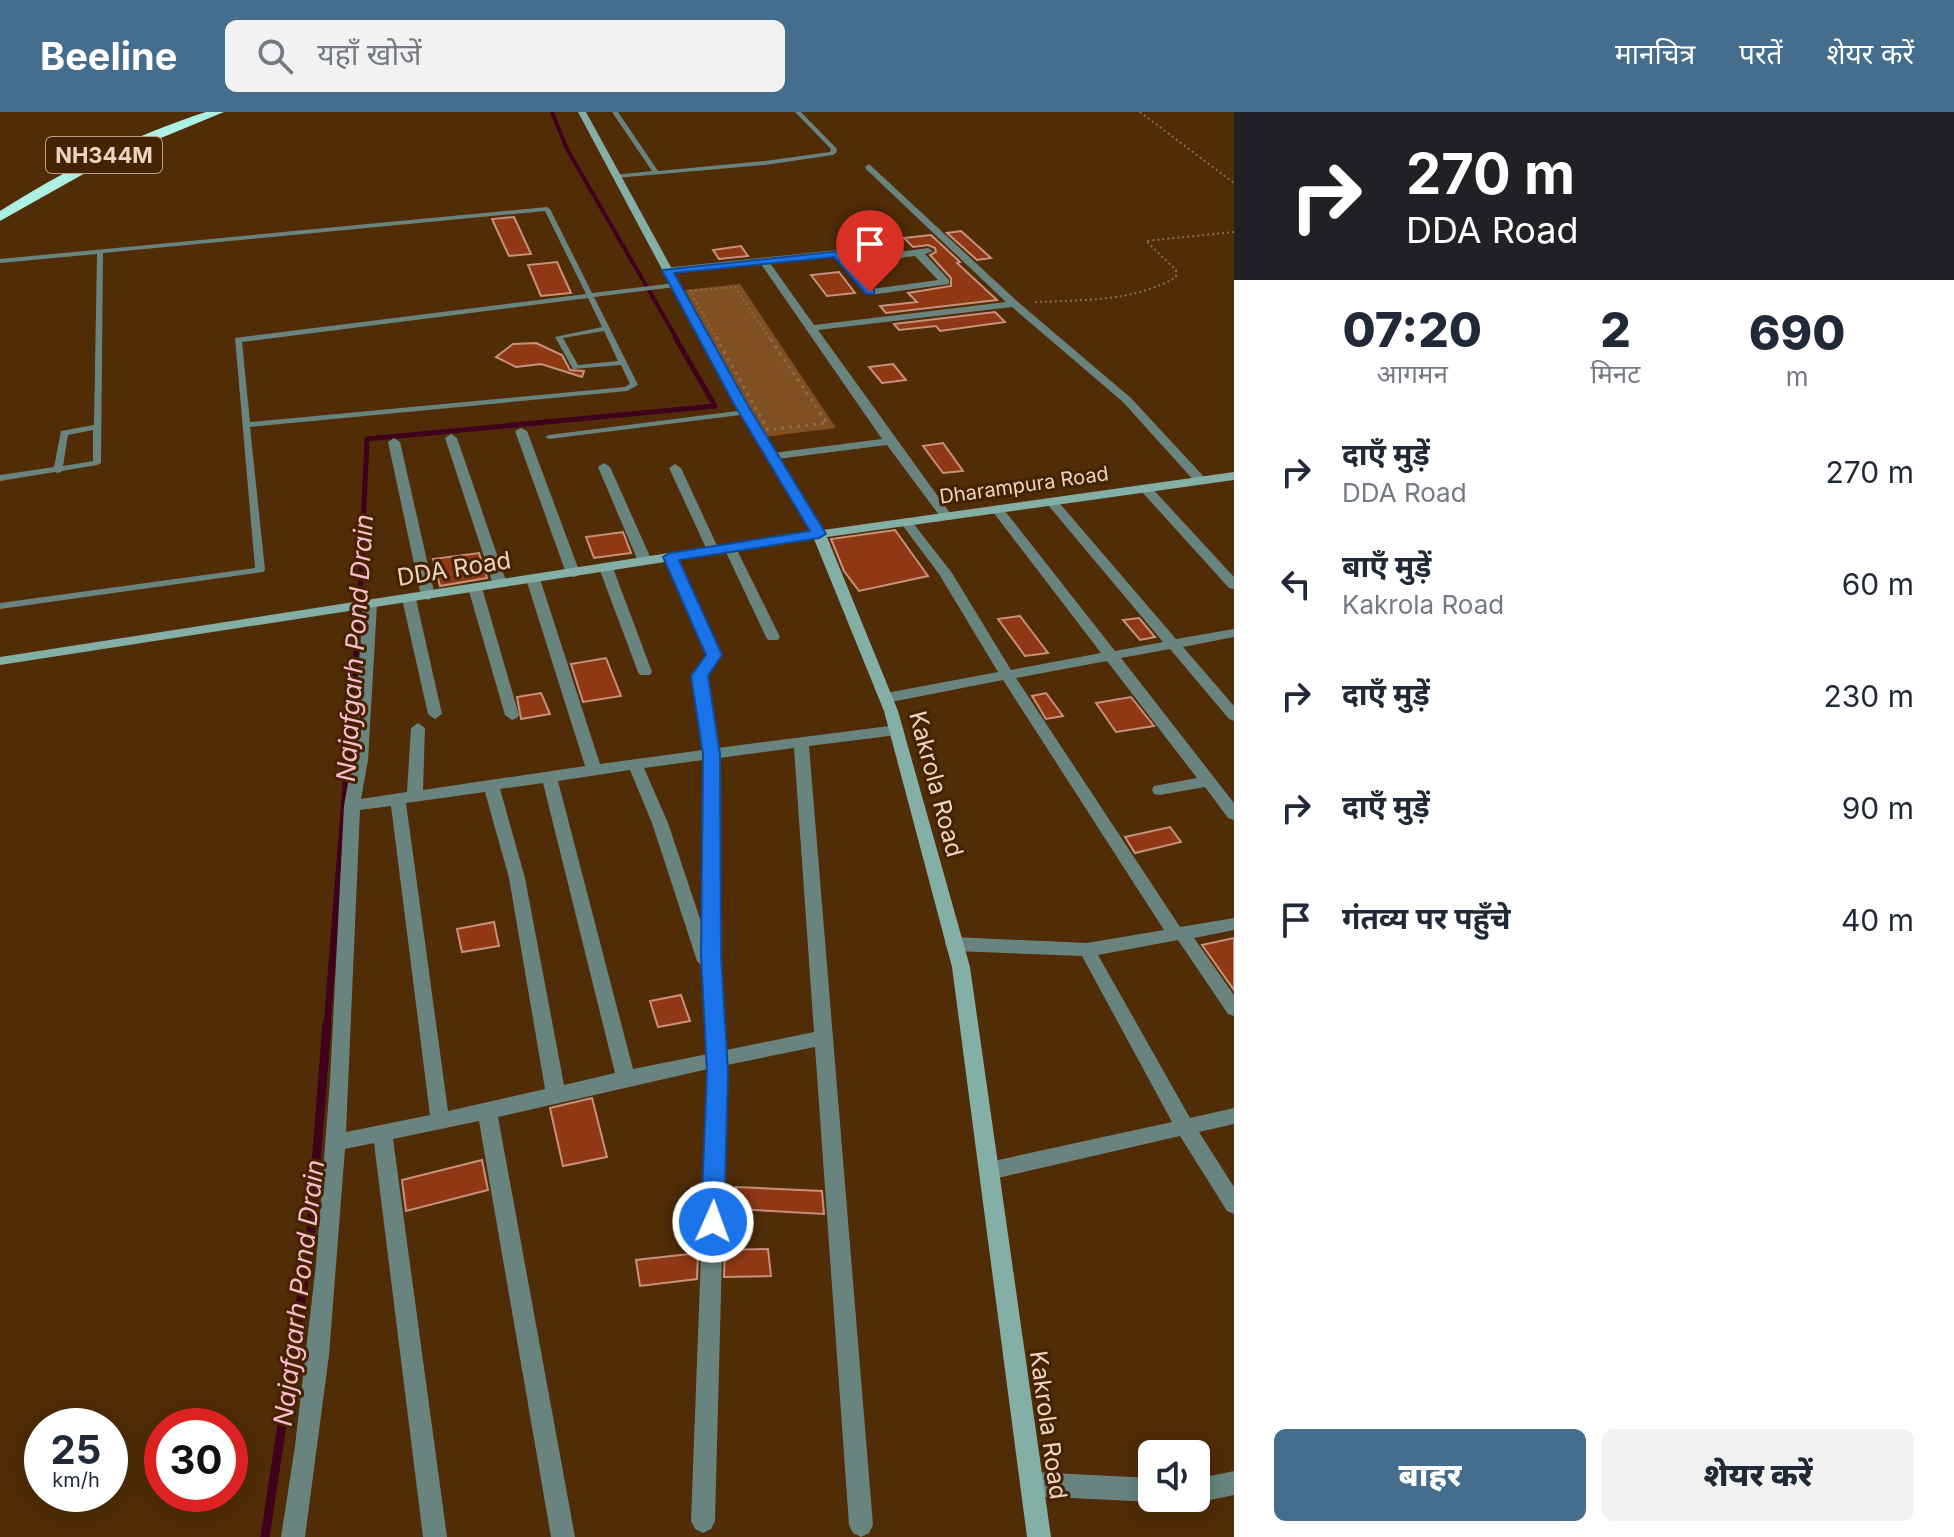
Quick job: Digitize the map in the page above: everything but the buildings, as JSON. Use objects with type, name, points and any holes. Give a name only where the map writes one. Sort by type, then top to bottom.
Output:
[{"type":"highway","name":"NH344M","points":[[92,147],[180,112]]},
{"type":"highway","name":"NH344M","points":[[0,217],[55,181],[121,145],[218,112]]},
{"type":"street","name":"Kakrola Road","points":[[582,112],[745,412],[819,534],[897,730],[954,944],[989,1171],[1039,1537]]},
{"type":"street","points":[[869,167],[1014,304],[1127,400],[1201,481]]},
{"type":"street","points":[[667,270],[837,253],[844,262],[870,292],[945,282],[923,252],[844,262]]},
{"type":"street","points":[[764,261],[946,516]]},
{"type":"street","points":[[811,328],[1014,304]]},
{"type":"street","points":[[521,431],[573,573]]},
{"type":"street","points":[[451,438],[500,584]]},
{"type":"street","points":[[773,457],[890,441]]},
{"type":"street","points":[[394,442],[428,596]]},
{"type":"street","points":[[604,467],[645,561]]},
{"type":"street","points":[[675,468],[713,550]]},
{"type":"street","name":"Dharampura Road","points":[[819,534],[1232,479]]},
{"type":"street","points":[[1146,489],[1234,585]]},
{"type":"street","points":[[1052,502],[1234,716]]},
{"type":"street","points":[[997,509],[1234,814]]},
{"type":"street","points":[[906,522],[945,573],[1007,675],[1179,934],[1234,1009]]},
{"type":"street","name":"DDA Road","points":[[0,661],[819,534]]},
{"type":"street","points":[[730,548],[773,637]]},
{"type":"street","points":[[670,557],[714,655],[699,676],[711,754],[713,981],[717,1058],[703,1521]]},
{"type":"street","points":[[606,568],[645,672]]},
{"type":"street","points":[[533,579],[594,770]]},
{"type":"street","points":[[475,588],[512,715]]},
{"type":"street","points":[[409,599],[435,714]]},
{"type":"street","points":[[293,1537],[316,1376],[337,1142],[352,806],[360,760],[359,606]]},
{"type":"street","points":[[886,698],[1109,653],[1175,645],[1234,633]]},
{"type":"street","points":[[418,728],[406,798],[440,1121]]},
{"type":"street","points":[[352,806],[635,764],[897,730]]},
{"type":"street","points":[[801,742],[861,1525]]},
{"type":"street","points":[[635,764],[660,823],[713,981]]},
{"type":"street","points":[[549,777],[626,1078]]},
{"type":"street","points":[[1160,790],[1208,781]]},
{"type":"street","points":[[491,786],[517,878],[556,1095]]},
{"type":"street","points":[[954,944],[1087,950],[1234,924]]},
{"type":"street","points":[[1087,950],[1185,1127],[1234,1205]]},
{"type":"street","points":[[337,1142],[825,1037]]},
{"type":"street","points":[[487,1111],[563,1537]]},
{"type":"street","points":[[989,1171],[1234,1116]]},
{"type":"street","points":[[383,1134],[435,1537]]},
{"type":"street","points":[[1210,1488],[1234,1483]]},
{"type":"street","points":[[1032,1484],[1138,1489]]},
{"type":"lane","points":[[615,112],[656,172]]},
{"type":"lane","points":[[616,176],[765,163],[833,153],[834,149],[798,112]]},
{"type":"lane","points":[[0,261],[547,209],[634,388],[247,425]]},
{"type":"lane","points":[[0,478],[97,463],[100,252]]},
{"type":"lane","points":[[0,606],[260,570],[238,344],[243,338],[675,285]]},
{"type":"lane","points":[[606,328],[559,337],[576,367],[623,363]]},
{"type":"lane","points":[[549,437],[745,412]]},
{"type":"lane","points":[[58,471],[64,433],[98,427]]},
{"type":"path","points":[[1140,112],[1234,183]]},
{"type":"path","points":[[1014,304],[1085,299],[1157,288],[1176,277],[1176,270],[1146,241],[1234,232]]},
{"type":"path","points":[[735,287],[827,423],[768,430],[744,388],[690,291],[735,287]]},
{"type":"shaded area","points":[[740,284],[836,428],[764,437],[685,290]]},
{"type":"waterway","name":"Najafgarh Pond Drain","points":[[552,112],[567,149],[677,339]]},
{"type":"waterway","name":"Najafgarh Pond Drain","points":[[358,636],[367,439],[715,406],[675,337]]},
{"type":"waterway","name":"Najafgarh Pond Drain","points":[[327,1026],[358,634]]},
{"type":"waterway","name":"Najafgarh Pond Drain","points":[[265,1537],[310,1240],[327,1024]]},
{"type":"route","points":[[713,1222],[718,1072],[711,956],[711,754],[699,676],[714,655],[670,557],[819,534],[740,404],[667,270],[837,253],[870,292]]}]
